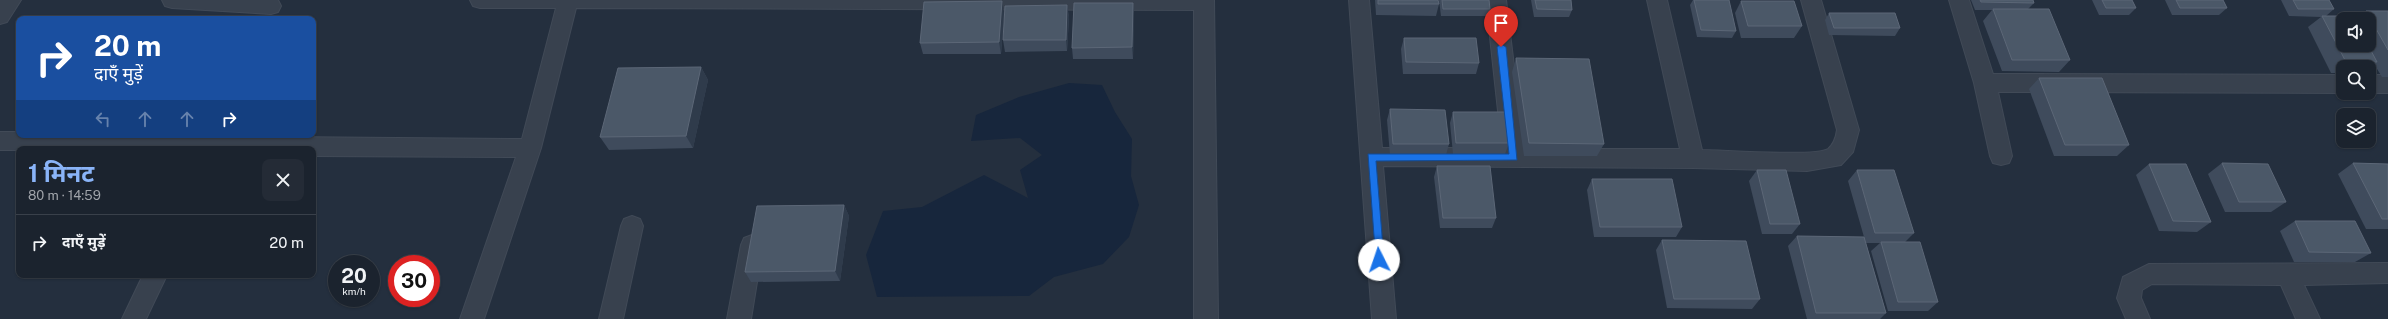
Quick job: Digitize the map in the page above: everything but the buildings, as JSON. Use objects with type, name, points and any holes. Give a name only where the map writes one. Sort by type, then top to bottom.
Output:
[{"type":"street","points":[[0,16],[11,0]]},
{"type":"street","points":[[172,0],[270,8]]},
{"type":"street","points":[[480,0],[1204,1],[1206,319]]},
{"type":"street","points":[[1359,0],[1384,319]]},
{"type":"street","points":[[1496,0],[1514,158]]},
{"type":"street","points":[[1657,0],[1693,159]]},
{"type":"street","points":[[1371,157],[1693,159],[1806,162],[1833,158],[1845,146],[1848,130],[1811,0]]},
{"type":"street","points":[[1958,0],[1985,83],[2001,156]]},
{"type":"street","points":[[472,319],[530,148],[568,1]]},
{"type":"street","points":[[1985,83],[2336,84]]},
{"type":"street","points":[[2376,84],[2388,84]]},
{"type":"street","points":[[0,141],[530,148]]},
{"type":"street","points":[[611,319],[632,226]]},
{"type":"street","points":[[739,319],[756,228]]},
{"type":"street","points":[[2138,319],[2129,298],[2131,284],[2149,274],[2288,275],[2388,272]]},
{"type":"street","points":[[2288,275],[2308,319]]},
{"type":"street","points":[[134,319],[154,278]]},
{"type":"water","points":[[1069,83],[1102,85],[1115,112],[1132,139],[1131,176],[1139,205],[1129,237],[1103,264],[1054,277],[1029,296],[877,297],[866,255],[883,211],[922,207],[984,175],[1028,198],[1020,170],[1042,155],[1020,138],[971,141],[976,115],[1019,97]]},
{"type":"route","points":[[1379,260],[1371,157],[1514,158],[1501,47]]}]
